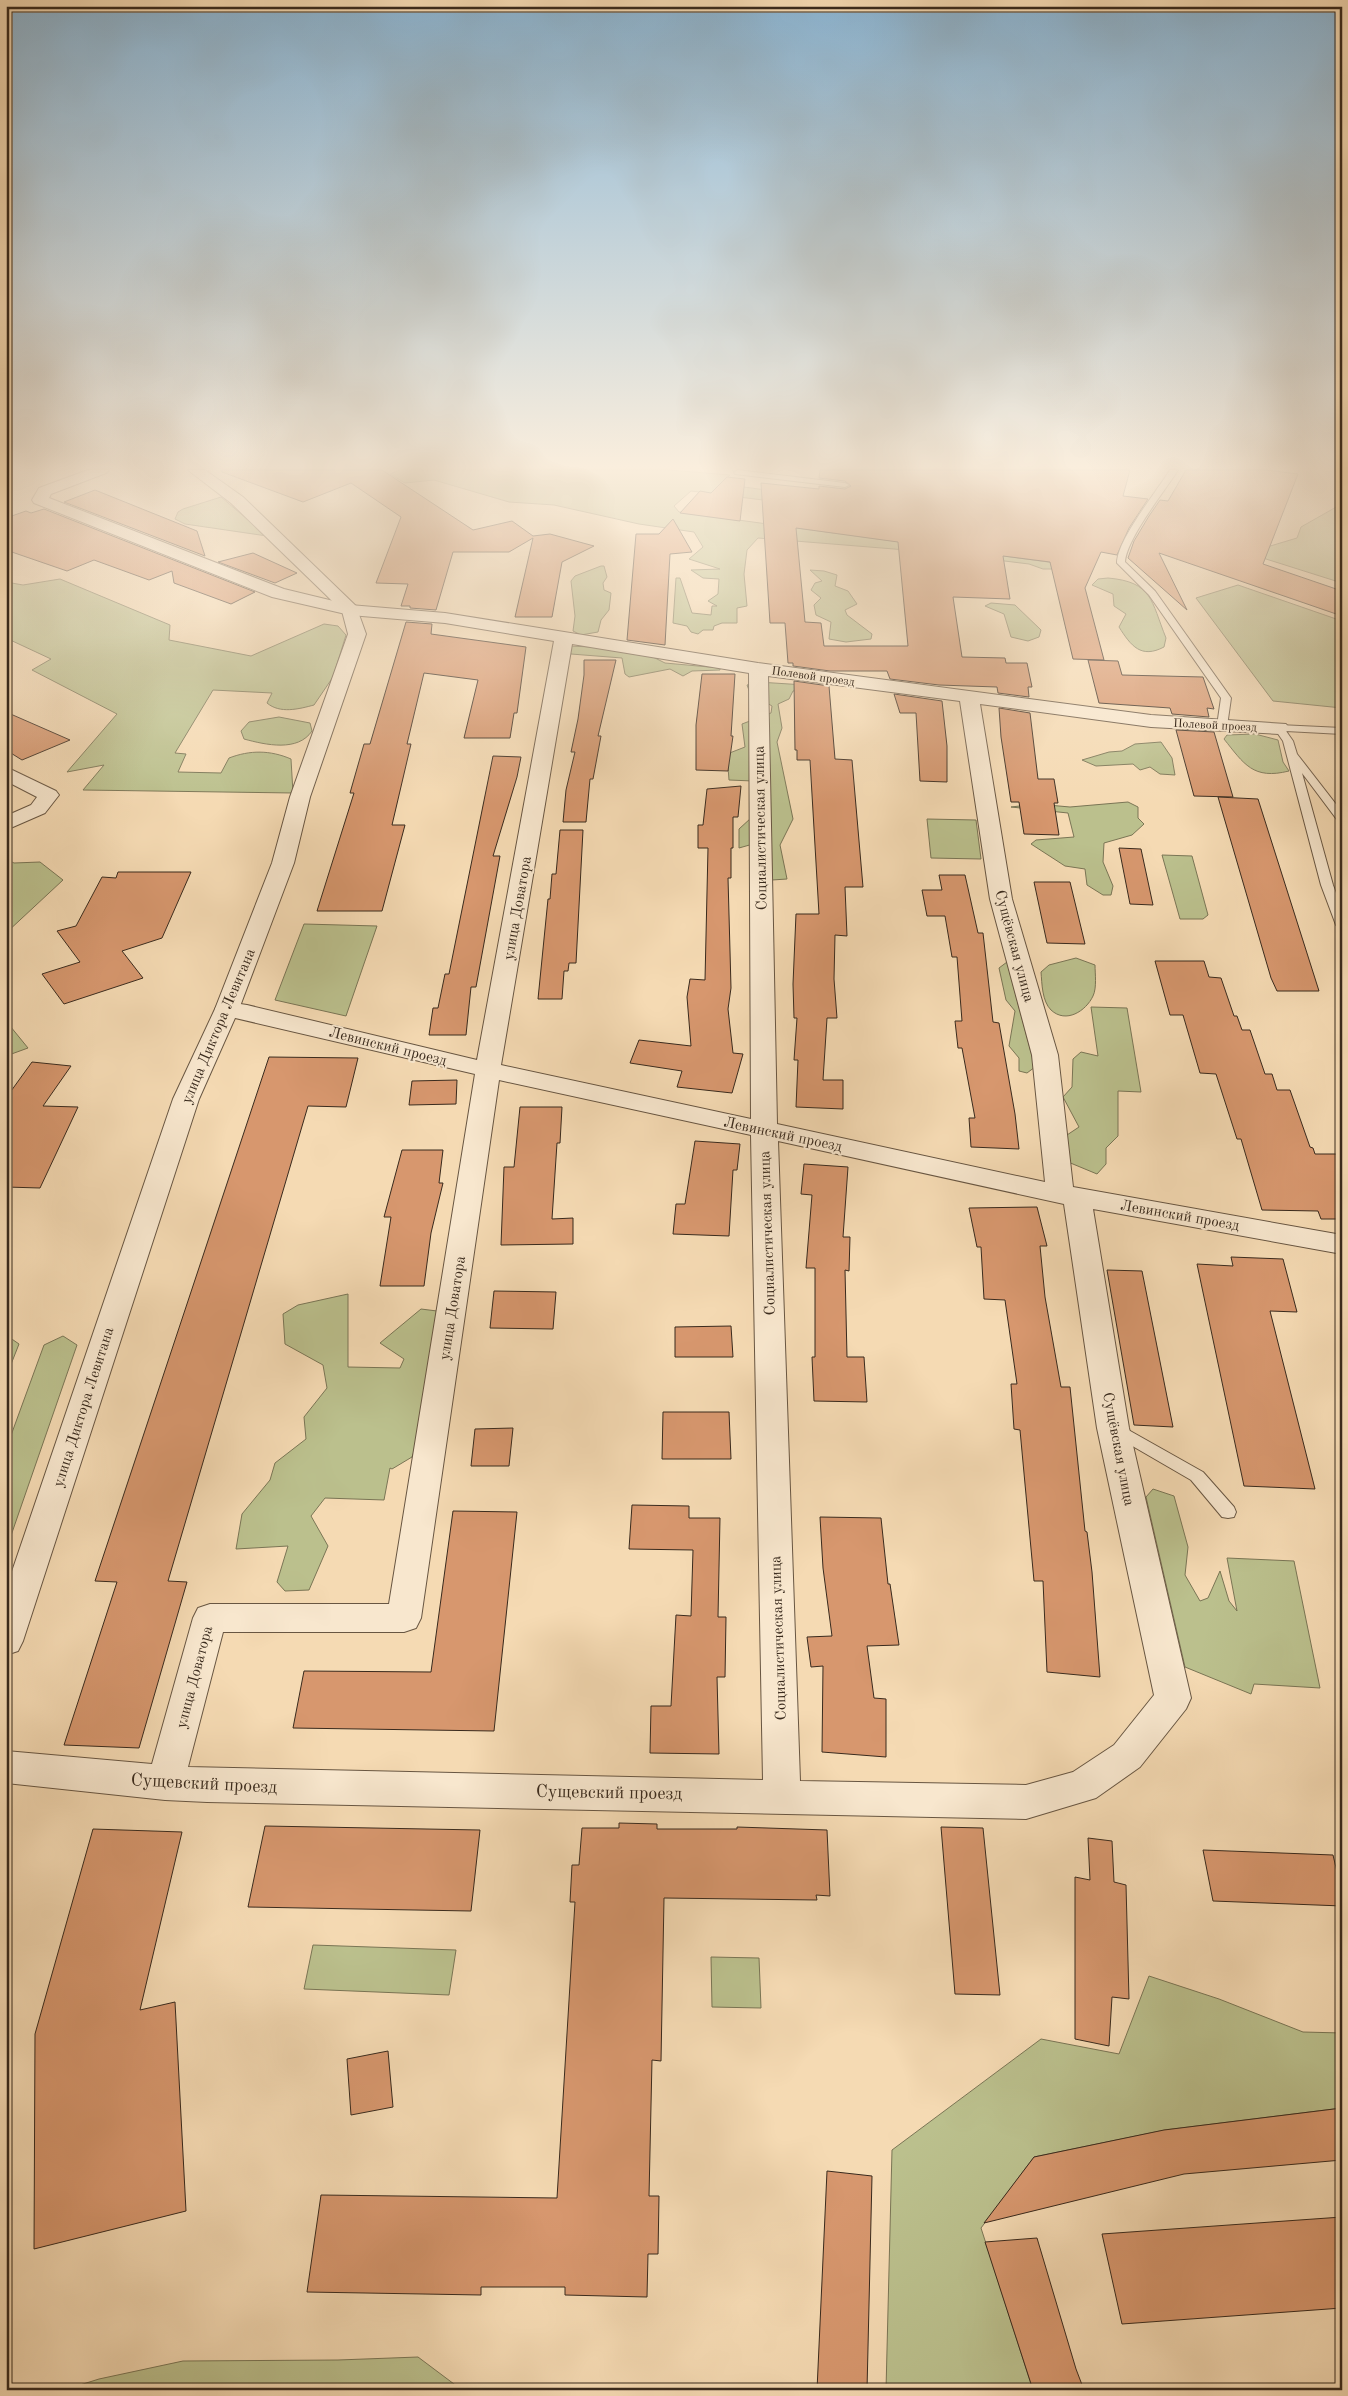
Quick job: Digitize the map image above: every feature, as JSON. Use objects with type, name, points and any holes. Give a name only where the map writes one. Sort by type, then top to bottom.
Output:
[{"type":"street","name":"Полевой проезд","points":[[249,582],[278,593],[350,610],[445,618],[758,669],[1151,721],[1279,728]]},
{"type":"street","name":"улица Диктора Левитана","points":[[6,1641],[186,1099],[227,1009],[283,863],[300,797],[357,634],[350,610],[321,582]]},
{"type":"street","name":"улица Доватора","points":[[165,1783],[210,1618],[404,1618],[488,1070],[564,637]]},
{"type":"street","name":"Социалистическая улица","points":[[758,669],[764,1130],[782,1796]]},
{"type":"street","name":"Сущёвская улица","points":[[969,697],[1001,899],[1045,1055],[1069,1196],[1113,1428],[1174,1698]]},
{"type":"street","points":[[6,773],[50,795],[38,809],[6,824]]},
{"type":"street","name":"Левинский проезд","points":[[227,1009],[488,1070],[1069,1196],[1342,1245]]},
{"type":"street","name":"Сущевский проезд","points":[[6,1767],[165,1783],[1026,1802],[1083,1786],[1127,1756],[1174,1698]]},
{"type":"lane","points":[[1141,582],[1152,593],[1226,698],[1222,726]]},
{"type":"lane","points":[[1279,728],[1342,731]]},
{"type":"lane","points":[[1279,728],[1288,741],[1327,885],[1342,925]]},
{"type":"lane","points":[[1291,752],[1342,818]]},
{"type":"lane","points":[[1113,1428],[1197,1476],[1228,1512]]},
{"type":"green space","points":[[6,582],[23,585],[43,582],[67,582],[170,625],[169,640],[251,656],[324,624],[338,626],[346,635],[333,677],[314,705],[284,710],[267,703],[272,693],[213,690],[175,753],[186,754],[178,772],[221,773],[229,758],[252,752],[283,756],[291,759],[293,793],[83,790],[104,765],[67,772],[117,714],[32,670],[51,659],[6,638]]},
{"type":"green space","points":[[571,582],[604,582],[604,590],[611,593],[609,610],[601,620],[598,632],[581,635],[573,631],[575,616]]},
{"type":"green space","points":[[676,582],[681,582],[692,613],[711,615],[712,606],[717,606],[708,601],[718,594],[719,582],[745,582],[747,606],[737,608],[737,623],[722,623],[714,626],[713,630],[703,630],[698,634],[691,632],[687,626],[673,623]]},
{"type":"green space","points":[[836,582],[835,586],[848,591],[857,604],[845,610],[847,615],[872,634],[871,639],[846,642],[829,639],[831,622],[816,615],[814,605],[821,598],[811,590],[815,583]]},
{"type":"green space","points":[[1095,582],[1128,582],[1142,589],[1153,604],[1166,638],[1164,647],[1149,652],[1137,649],[1132,645],[1119,627],[1126,614],[1114,606],[1113,594],[1092,585]]},
{"type":"green space","points":[[1238,585],[1342,621],[1342,708],[1273,701],[1196,598]]},
{"type":"green space","points":[[991,603],[1015,605],[1041,630],[1039,637],[1028,641],[1011,637],[1004,614],[985,606]]},
{"type":"green space","points":[[568,646],[593,647],[651,656],[665,663],[720,668],[720,670],[692,671],[683,676],[670,669],[629,677],[625,674],[622,658],[571,654]]},
{"type":"green space","points":[[758,682],[805,685],[806,689],[793,691],[789,699],[778,704],[782,728],[777,742],[793,819],[780,845],[787,879],[772,880],[767,840],[739,848],[739,829],[751,818],[753,781],[729,780],[727,754],[745,747],[742,724],[771,713],[772,706],[750,693],[747,685]]},
{"type":"green space","points":[[279,717],[310,723],[312,731],[306,738],[290,744],[271,745],[244,739],[241,731],[249,722]]},
{"type":"green space","points":[[1255,734],[1278,740],[1283,762],[1289,771],[1266,773],[1250,768],[1224,739],[1227,735]]},
{"type":"green space","points":[[1161,742],[1172,758],[1175,775],[1160,774],[1150,767],[1140,770],[1133,764],[1096,766],[1082,760],[1109,752],[1122,751],[1135,744]]},
{"type":"green space","points":[[1128,802],[1138,807],[1138,818],[1144,824],[1132,835],[1104,843],[1103,862],[1113,886],[1111,895],[1103,895],[1087,885],[1085,869],[1065,866],[1031,844],[1036,840],[1074,837],[1068,813],[1011,807],[1037,804],[1070,807]]},
{"type":"green space","points":[[927,819],[976,820],[981,859],[931,858]]},
{"type":"green space","points":[[1162,855],[1192,856],[1208,915],[1203,919],[1180,919]]},
{"type":"green space","points":[[6,859],[14,863],[40,862],[63,880],[6,933]]},
{"type":"green space","points":[[304,924],[377,926],[346,1016],[275,1000]]},
{"type":"green space","points":[[1076,958],[1095,965],[1094,993],[1081,1011],[1069,1016],[1063,1016],[1051,1010],[1046,1002],[1041,972],[1049,965]]},
{"type":"green space","points":[[1007,962],[1035,1067],[1027,1073],[1019,1071],[1019,1058],[1009,1046],[1015,1011],[1006,1000],[999,968]]},
{"type":"green space","points":[[1091,1007],[1127,1008],[1141,1092],[1118,1091],[1118,1136],[1106,1148],[1106,1164],[1097,1174],[1056,1157],[1064,1137],[1079,1127],[1063,1097],[1072,1087],[1073,1059],[1081,1052],[1098,1056]]},
{"type":"green space","points":[[6,1021],[28,1048],[6,1056]]},
{"type":"green space","points":[[348,1294],[348,1367],[400,1368],[404,1359],[380,1343],[421,1309],[437,1311],[435,1399],[412,1457],[392,1469],[390,1468],[384,1500],[325,1498],[311,1516],[328,1546],[309,1590],[285,1591],[277,1582],[288,1546],[236,1549],[242,1514],[270,1480],[275,1463],[306,1439],[304,1417],[327,1388],[323,1365],[285,1344],[283,1314],[298,1305]]},
{"type":"green space","points":[[6,1335],[19,1344],[6,1377]]},
{"type":"green space","points":[[63,1336],[77,1345],[6,1550],[6,1449],[44,1345]]},
{"type":"green space","points":[[1153,1489],[1174,1496],[1188,1547],[1185,1575],[1200,1601],[1208,1598],[1220,1571],[1229,1601],[1237,1611],[1227,1558],[1294,1561],[1320,1688],[1254,1684],[1251,1694],[1185,1667],[1146,1497]]},
{"type":"green space","points":[[313,1945],[456,1950],[449,1995],[304,1989]]},
{"type":"green space","points":[[711,1957],[759,1958],[761,2008],[712,2007]]},
{"type":"green space","points":[[1149,1976],[1219,1999],[1303,2032],[1342,2033],[1342,2108],[1165,2130],[1034,2157],[981,2228],[1033,2390],[886,2390],[892,2150],[1041,2039],[1119,2054]]},
{"type":"green space","points":[[418,2357],[462,2390],[64,2390],[99,2379],[183,2361],[338,2360]]},
{"type":"building","points":[[229,582],[255,592],[231,604],[174,583]]},
{"type":"building","points":[[444,582],[436,610],[401,606],[408,584],[376,583]]},
{"type":"building","points":[[523,582],[558,582],[552,617],[515,617]]},
{"type":"building","points":[[632,582],[668,582],[665,645],[627,640]]},
{"type":"building","points":[[767,582],[801,582],[805,622],[821,623],[824,646],[908,646],[902,582],[1007,582],[1010,599],[953,597],[962,657],[1005,658],[1006,663],[1027,663],[1032,687],[1028,687],[1029,697],[998,693],[997,687],[939,685],[890,679],[887,671],[830,671],[793,666],[793,663],[788,663],[785,623],[770,623]]},
{"type":"building","points":[[1055,582],[1088,582],[1085,588],[1104,660],[1073,659]]},
{"type":"building","points":[[1155,582],[1173,582],[1187,610]]},
{"type":"building","points":[[1243,582],[1315,582],[1342,591],[1342,616]]},
{"type":"building","points":[[406,622],[432,624],[431,634],[526,647],[517,713],[514,713],[510,738],[464,738],[478,680],[424,673],[407,744],[411,744],[392,825],[405,825],[382,911],[317,911],[354,793],[350,793],[364,744],[370,744]]},
{"type":"building","points":[[584,660],[616,660],[598,736],[601,736],[593,779],[590,779],[586,822],[563,822],[566,790],[575,752],[571,752],[578,719],[584,675]]},
{"type":"building","points":[[1088,660],[1118,661],[1122,675],[1203,677],[1214,709],[1207,708],[1209,717],[1172,714],[1170,708],[1099,703]]},
{"type":"building","points":[[702,674],[735,674],[731,736],[733,736],[728,771],[696,770],[696,725]]},
{"type":"building","points":[[794,681],[829,686],[835,759],[852,760],[863,887],[845,887],[847,936],[835,935],[834,979],[837,1018],[827,1018],[823,1080],[843,1080],[843,1109],[796,1107],[798,1060],[794,1060],[797,1018],[794,1018],[793,984],[796,914],[819,914],[810,760],[797,760],[797,750],[795,750]]},
{"type":"building","points":[[894,694],[942,701],[947,746],[947,782],[920,781],[916,713],[900,713]]},
{"type":"building","points":[[999,708],[1030,713],[1038,779],[1054,779],[1058,803],[1054,803],[1059,835],[1024,834],[1019,802],[1011,802],[1001,737]]},
{"type":"building","points":[[6,712],[70,740],[22,760],[6,750]]},
{"type":"building","points":[[1176,730],[1214,732],[1233,797],[1194,796]]},
{"type":"building","points":[[493,756],[521,757],[517,777],[493,856],[500,856],[476,987],[471,987],[466,1035],[429,1035],[433,1008],[438,1008],[445,974],[449,974]]},
{"type":"building","points":[[741,786],[738,817],[733,817],[731,878],[728,878],[731,988],[728,1009],[733,1053],[743,1054],[732,1093],[677,1087],[682,1071],[630,1063],[639,1040],[691,1046],[687,997],[690,979],[705,980],[708,848],[698,848],[698,825],[703,825],[707,789]]},
{"type":"building","points":[[1218,797],[1258,799],[1319,991],[1277,991],[1271,978]]},
{"type":"building","points":[[560,830],[583,830],[576,963],[569,963],[568,971],[564,971],[562,999],[538,999],[548,899],[550,899],[552,874],[556,874]]},
{"type":"building","points":[[1119,848],[1141,849],[1153,905],[1130,904]]},
{"type":"building","points":[[118,872],[191,872],[162,938],[122,951],[143,978],[64,1004],[42,974],[80,962],[57,931],[76,926],[102,877],[116,878]]},
{"type":"building","points":[[939,875],[965,875],[978,933],[983,933],[993,1022],[999,1023],[1015,1114],[1019,1149],[971,1147],[969,1118],[975,1118],[962,1048],[958,1048],[955,1021],[962,1021],[957,957],[952,957],[945,916],[927,916],[922,890],[942,890]]},
{"type":"building","points":[[1034,882],[1070,882],[1085,944],[1047,943]]},
{"type":"building","points":[[1155,961],[1204,961],[1209,977],[1221,978],[1234,1016],[1237,1016],[1242,1030],[1250,1030],[1265,1074],[1272,1074],[1277,1090],[1290,1090],[1310,1147],[1313,1148],[1315,1154],[1336,1154],[1342,1170],[1342,1219],[1321,1219],[1318,1211],[1262,1210],[1241,1139],[1237,1139],[1216,1074],[1200,1073],[1183,1015],[1170,1015]]},
{"type":"building","points":[[269,1057],[358,1058],[346,1107],[308,1106],[168,1581],[187,1582],[139,1748],[64,1745],[117,1582],[95,1581]]},
{"type":"building","points":[[32,1062],[71,1066],[43,1106],[78,1107],[40,1188],[6,1187],[6,1098]]},
{"type":"building","points":[[457,1080],[456,1104],[409,1105],[412,1081]]},
{"type":"building","points":[[520,1107],[562,1107],[560,1143],[557,1143],[552,1219],[573,1218],[573,1244],[501,1245],[504,1167],[514,1167]]},
{"type":"building","points":[[695,1141],[740,1144],[737,1170],[733,1170],[729,1236],[673,1234],[676,1204],[685,1204]]},
{"type":"building","points":[[402,1150],[443,1150],[439,1183],[443,1183],[431,1233],[424,1286],[380,1286],[391,1217],[384,1217]]},
{"type":"building","points":[[804,1164],[848,1167],[843,1237],[850,1237],[849,1271],[845,1270],[847,1357],[864,1357],[867,1402],[814,1401],[812,1357],[815,1357],[815,1268],[806,1268],[812,1195],[801,1194]]},
{"type":"building","points":[[1037,1207],[1047,1246],[1040,1246],[1045,1297],[1061,1387],[1070,1387],[1085,1531],[1087,1532],[1092,1572],[1100,1677],[1047,1672],[1043,1581],[1034,1581],[1020,1430],[1014,1429],[1011,1384],[1017,1384],[1005,1300],[984,1299],[981,1247],[977,1247],[969,1208]]},
{"type":"building","points":[[1231,1257],[1283,1259],[1297,1312],[1270,1311],[1315,1489],[1244,1486],[1197,1264],[1233,1266]]},
{"type":"building","points":[[1107,1270],[1142,1271],[1173,1427],[1134,1425]]},
{"type":"building","points":[[494,1291],[556,1292],[553,1329],[490,1328]]},
{"type":"building","points":[[731,1326],[733,1357],[675,1357],[675,1327]]},
{"type":"building","points":[[663,1412],[729,1412],[731,1459],[662,1459]]},
{"type":"building","points":[[513,1428],[509,1466],[471,1466],[475,1429]]},
{"type":"building","points":[[632,1505],[689,1506],[689,1518],[720,1518],[718,1617],[726,1617],[725,1677],[717,1677],[719,1754],[650,1753],[651,1706],[671,1706],[676,1615],[691,1616],[693,1550],[629,1549]]},
{"type":"building","points":[[453,1511],[517,1512],[494,1731],[293,1728],[304,1671],[431,1672]]},
{"type":"building","points":[[820,1517],[881,1518],[888,1584],[890,1584],[899,1645],[867,1646],[874,1698],[886,1699],[886,1757],[822,1752],[823,1666],[811,1667],[807,1637],[832,1636],[823,1568]]},
{"type":"building","points":[[619,1823],[657,1824],[657,1829],[737,1829],[737,1827],[827,1830],[830,1896],[816,1895],[817,1900],[664,1898],[661,2061],[652,2060],[649,2196],[659,2196],[658,2254],[648,2254],[647,2297],[565,2295],[565,2287],[481,2287],[481,2295],[307,2292],[321,2195],[557,2198],[575,1902],[570,1902],[572,1865],[579,1865],[582,1828],[619,1828]]},
{"type":"building","points":[[265,1826],[480,1830],[471,1911],[248,1907]]},
{"type":"building","points":[[941,1827],[983,1828],[1000,1995],[955,1994]]},
{"type":"building","points":[[93,1829],[182,1832],[140,2010],[175,2002],[186,2211],[34,2249],[35,2034]]},
{"type":"building","points":[[1088,1838],[1112,1841],[1114,1882],[1126,1885],[1129,1999],[1112,1997],[1109,2046],[1075,2039],[1075,1877],[1090,1880]]},
{"type":"building","points":[[1203,1850],[1333,1855],[1342,1893],[1342,1906],[1213,1901]]},
{"type":"building","points":[[388,2051],[393,2107],[351,2115],[347,2059]]},
{"type":"building","points":[[1342,2108],[1342,2160],[1184,2174],[984,2223],[1034,2157],[1164,2130]]},
{"type":"building","points":[[827,2171],[872,2176],[867,2390],[817,2390]]},
{"type":"building","points":[[1342,2217],[1342,2308],[1122,2324],[1102,2234]]},
{"type":"building","points":[[1037,2238],[1084,2390],[1033,2390],[985,2242]]}]
